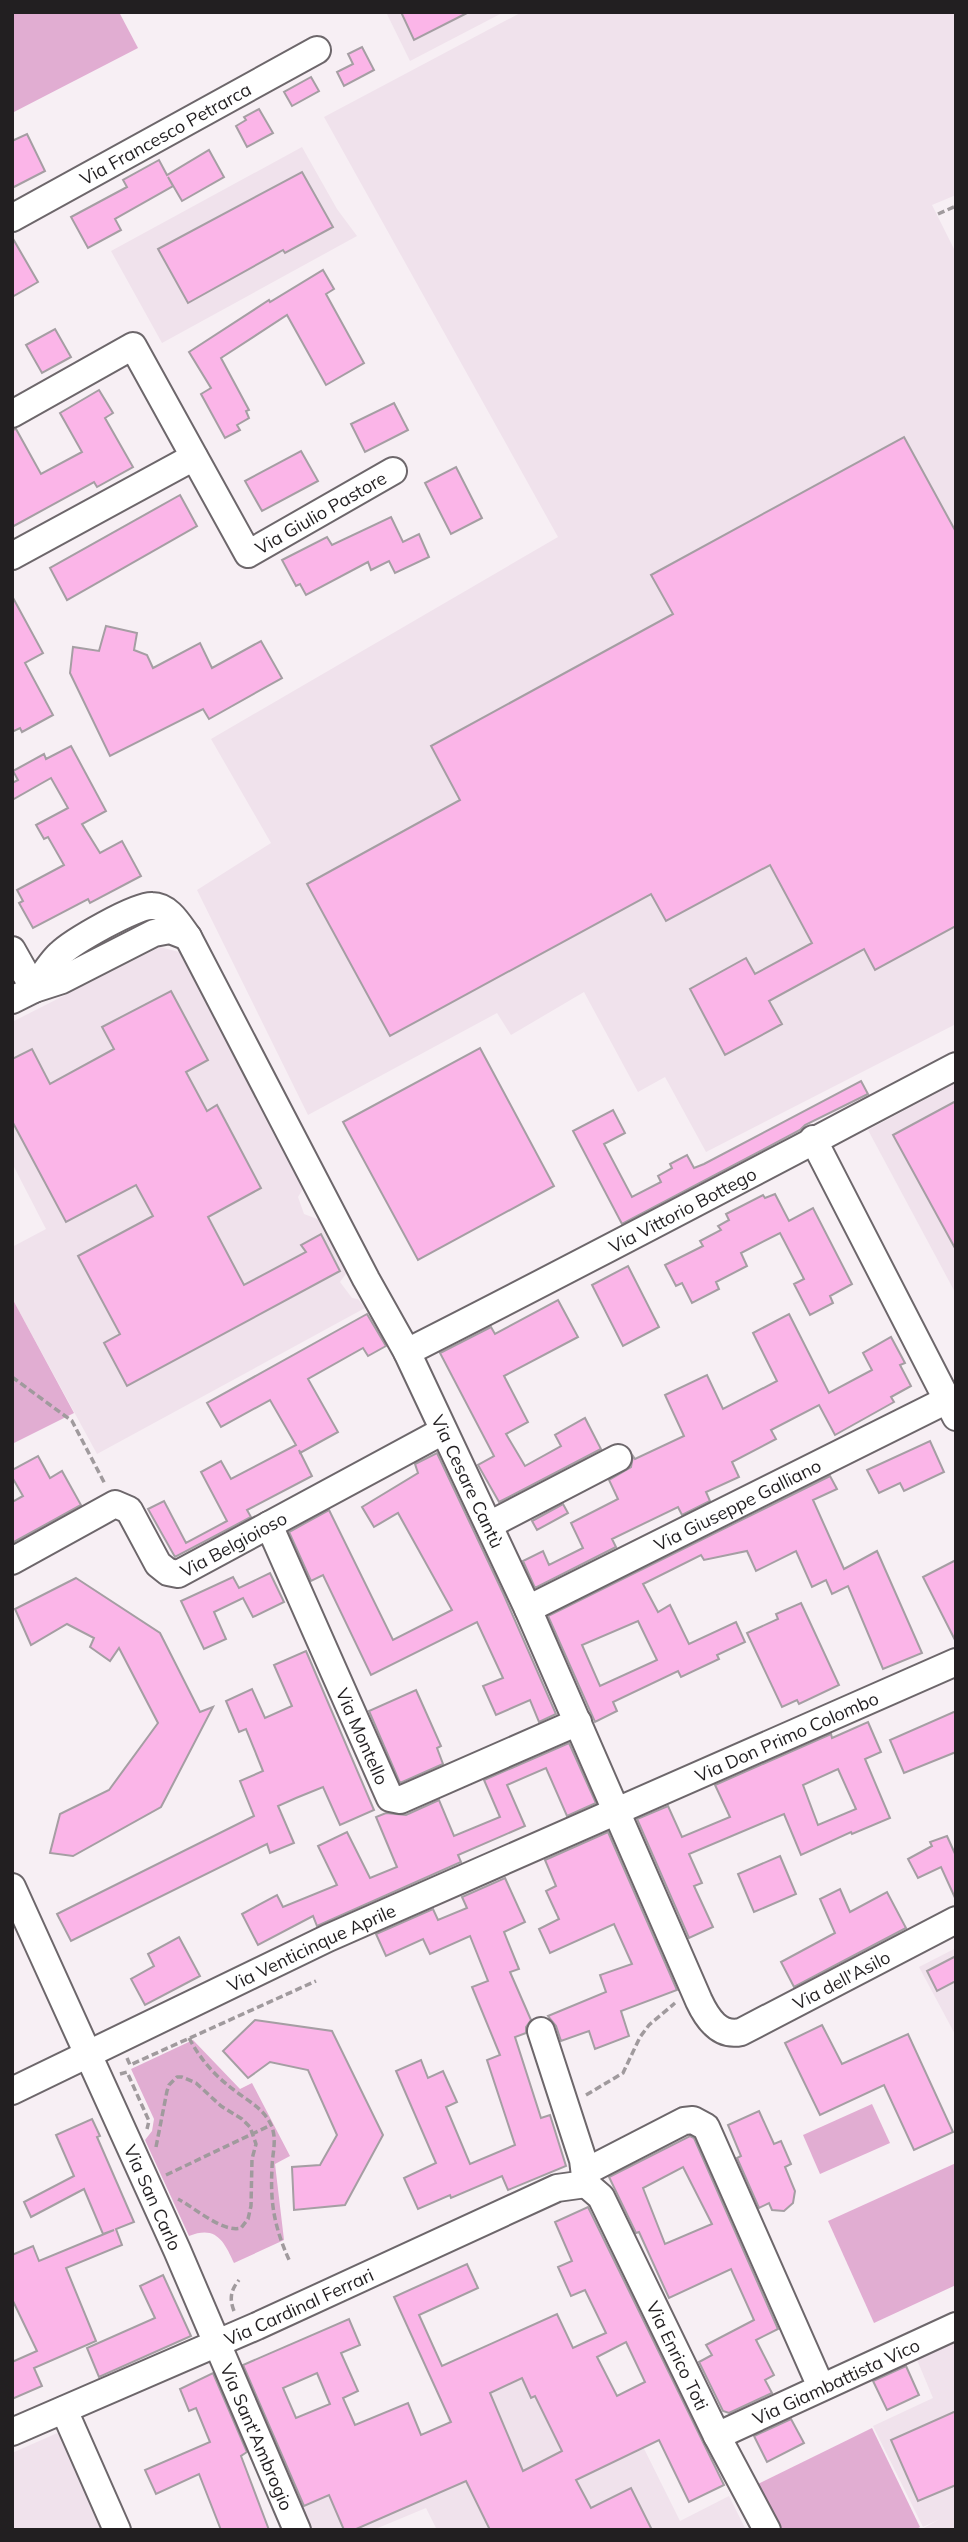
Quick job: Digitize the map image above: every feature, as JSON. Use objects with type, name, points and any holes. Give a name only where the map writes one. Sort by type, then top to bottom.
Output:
[{"type":"street","name":"Via Francesco Petrarca","points":[[12,218],[317,50]]},
{"type":"street","points":[[12,414],[133,346],[194,457],[12,556]]},
{"type":"street","name":"Via Giulio Pastore","points":[[194,457],[248,554],[393,471]]},
{"type":"street","name":"Via Cesare Cantù","points":[[23,994],[62,980],[154,933],[170,930],[188,937],[366,1279],[407,1352],[578,1722],[704,2013],[726,2032]]},
{"type":"street","points":[[12,950],[23,994]]},
{"type":"street","name":"Via Vittorio Bottego","points":[[407,1352],[603,1253],[813,1139],[956,1066]]},
{"type":"street","points":[[813,1139],[951,1409]]},
{"type":"street","name":"Via Giuseppe Galliano","points":[[527,1609],[951,1409]]},
{"type":"street","name":"Via Belgioioso","points":[[115,1504],[129,1510],[158,1564],[168,1572],[178,1574],[443,1431]]},
{"type":"street","points":[[489,1525],[618,1458]]},
{"type":"street","points":[[12,1561],[115,1504]]},
{"type":"street","name":"Via Montello","points":[[269,1525],[390,1798],[400,1800],[578,1722]]},
{"type":"street","name":"Via Don Primo Colombo","points":[[616,1811],[956,1662]]},
{"type":"street","name":"Via Venticinque Aprile","points":[[12,2091],[328,1938],[616,1811]]},
{"type":"street","name":"Via San Carlo","points":[[12,1887],[217,2344]]},
{"type":"street","name":"Via dell'Asilo","points":[[726,2032],[741,2032],[956,1920]]},
{"type":"street","points":[[541,2031],[586,2178]]},
{"type":"street","name":"Via Cardinal Ferrari","points":[[12,2432],[217,2344],[557,2188],[586,2178],[684,2121],[694,2120],[706,2127],[821,2386]]},
{"type":"street","name":"Via Enrico Toti","points":[[586,2178],[607,2208],[766,2530]]},
{"type":"street","name":"Via Giambattista Vico","points":[[718,2436],[821,2386],[956,2326]]},
{"type":"street","name":"Via Sant'Ambrogio","points":[[217,2344],[297,2530]]},
{"type":"street","points":[[64,2410],[117,2530]]},
{"type":"path","points":[[938,214],[956,206]]},
{"type":"path","points":[[12,1377],[72,1421],[115,1504]]},
{"type":"path","points":[[121,2054],[125,2055],[130,2065],[316,1981]]},
{"type":"path","points":[[564,2103],[600,2088],[623,2073],[640,2037],[649,2025],[681,1998]]},
{"type":"path","points":[[189,2038],[205,2064],[233,2090],[257,2106],[271,2125],[275,2143],[272,2165],[273,2216],[290,2262]]},
{"type":"path","points":[[113,2072],[127,2072],[148,2119],[149,2127],[140,2134]]},
{"type":"path","points":[[154,2156],[167,2091],[177,2077],[196,2083],[221,2106],[242,2119],[253,2133],[256,2144],[251,2206],[241,2228],[232,2230],[222,2226],[177,2199]]},
{"type":"path","points":[[158,2179],[271,2125]]},
{"type":"path","points":[[239,2280],[232,2290],[230,2302],[237,2319],[251,2312],[257,2326]]},
{"type":"shaded area","points":[[12,12],[119,12],[138,48],[12,113]]},
{"type":"shaded area","points":[[386,12],[504,12],[410,61]]},
{"type":"shaded area","points":[[522,12],[956,12],[956,195],[932,205],[956,253],[956,1024],[706,1152],[665,1077],[638,1092],[584,992],[511,1035],[497,1013],[308,1115],[197,890],[271,843],[211,739],[558,537],[324,117]]},
{"type":"shaded area","points":[[302,147],[337,209],[357,236],[162,343],[111,251]]},
{"type":"shaded area","points":[[160,947],[179,952],[304,1187],[298,1197],[304,1214],[320,1220],[348,1271],[340,1282],[352,1298],[358,1299],[365,1308],[97,1454],[12,1298],[12,1247],[46,1229],[12,1163],[12,1022]]},
{"type":"shaded area","points":[[956,1083],[956,1294],[868,1130]]},
{"type":"shaded area","points":[[12,1298],[74,1413],[12,1444]]},
{"type":"shaded area","points":[[956,1948],[956,2036],[919,1967]]},
{"type":"shaded area","points":[[193,2040],[240,2089],[252,2083],[290,2156],[275,2164],[284,2240],[234,2263],[218,2237],[206,2232],[189,2236],[145,2140],[152,2131],[154,2119],[131,2069]]},
{"type":"shaded area","points":[[872,2104],[890,2143],[820,2174],[803,2135]]},
{"type":"shaded area","points":[[956,2163],[956,2285],[874,2323],[828,2221]]},
{"type":"shaded area","points":[[557,2314],[573,2348],[590,2340],[680,2521],[729,2496],[746,2530],[437,2530],[426,2508],[373,2530],[309,2530],[253,2401],[283,2388],[296,2418],[343,2398],[356,2425],[408,2403],[422,2434],[448,2423],[447,2413],[428,2373]]},
{"type":"shaded area","points":[[956,2336],[956,2530],[920,2530],[940,2519],[923,2527],[873,2426],[933,2398],[915,2355]]},
{"type":"shaded area","points":[[80,2423],[125,2530],[12,2530],[12,2453]]},
{"type":"shaded area","points":[[872,2428],[920,2527],[915,2530],[780,2530],[758,2484]]},
{"type":"building","points":[[401,12],[469,12],[414,40]]},
{"type":"building","points":[[362,47],[374,70],[344,86],[337,72],[353,64],[348,54]]},
{"type":"building","points":[[311,77],[319,91],[292,106],[284,92]]},
{"type":"building","points":[[259,109],[273,133],[247,147],[236,126],[246,120],[244,117]]},
{"type":"building","points":[[27,134],[45,171],[12,188],[12,141]]},
{"type":"building","points":[[209,150],[224,177],[182,201],[168,177],[173,186],[115,219],[121,230],[88,248],[71,217],[127,187],[123,180],[159,160],[167,175]]},
{"type":"building","points":[[302,172],[333,227],[285,253],[283,250],[188,303],[158,249]]},
{"type":"building","points":[[12,237],[38,282],[12,297]]},
{"type":"building","points":[[323,270],[334,289],[326,294],[364,363],[326,385],[287,315],[221,358],[249,410],[246,411],[249,418],[237,425],[240,430],[225,438],[201,394],[211,388],[189,352],[269,300],[270,302]]},
{"type":"building","points":[[55,329],[71,357],[42,373],[26,345]]},
{"type":"building","points":[[99,390],[113,413],[105,418],[133,467],[97,487],[94,482],[12,527],[12,430],[16,429],[41,474],[82,452],[60,413]]},
{"type":"building","points":[[394,403],[408,430],[365,452],[351,424]]},
{"type":"building","points":[[904,437],[956,532],[956,926],[875,970],[864,949],[769,1001],[782,1024],[725,1055],[690,989],[746,958],[755,974],[812,943],[770,865],[666,921],[651,894],[390,1036],[307,884],[460,800],[431,746],[673,614],[651,575]]},
{"type":"building","points":[[301,451],[318,481],[262,511],[245,481]]},
{"type":"building","points":[[456,467],[482,518],[451,534],[425,483]]},
{"type":"building","points":[[180,495],[197,526],[67,600],[50,568]]},
{"type":"building","points":[[391,517],[403,542],[419,534],[429,557],[395,573],[389,561],[371,570],[368,562],[306,595],[300,584],[296,586],[282,560],[327,537],[332,545]]},
{"type":"building","points":[[12,596],[43,653],[25,663],[53,715],[22,732],[20,728],[12,732]]},
{"type":"building","points":[[106,626],[137,633],[134,650],[147,655],[153,668],[200,643],[212,668],[261,641],[282,678],[209,719],[203,709],[110,756],[70,673],[73,647],[99,651]]},
{"type":"building","points":[[71,746],[106,811],[82,824],[100,853],[122,841],[141,876],[90,903],[88,899],[33,928],[19,903],[23,901],[17,890],[64,865],[48,837],[44,839],[36,825],[68,808],[51,778],[12,800],[12,783],[18,780],[13,771],[44,754],[46,759]]},
{"type":"building","points":[[171,991],[208,1060],[186,1072],[207,1111],[217,1105],[261,1188],[208,1217],[244,1285],[306,1252],[301,1245],[321,1234],[340,1271],[127,1386],[104,1343],[120,1334],[78,1256],[153,1216],[136,1185],[66,1222],[12,1121],[12,1059],[32,1049],[50,1084],[114,1049],[102,1027]]},
{"type":"building","points":[[480,1048],[554,1186],[418,1260],[343,1122]]},
{"type":"building","points":[[861,1081],[868,1094],[622,1224],[573,1131],[613,1110],[625,1133],[604,1144],[632,1197],[661,1182],[658,1176],[672,1168],[670,1164],[687,1155],[694,1168],[704,1164]]},
{"type":"building","points":[[956,1101],[956,1250],[893,1135]]},
{"type":"building","points":[[775,1194],[789,1221],[813,1208],[852,1284],[830,1296],[833,1303],[810,1315],[794,1284],[804,1279],[780,1233],[741,1253],[747,1266],[716,1282],[719,1289],[692,1303],[682,1283],[676,1286],[665,1265],[703,1246],[700,1241],[721,1230],[718,1226],[729,1220],[726,1214],[763,1195],[765,1198]]},
{"type":"building","points":[[628,1266],[659,1327],[623,1346],[592,1285]]},
{"type":"building","points":[[558,1300],[578,1337],[504,1376],[528,1422],[506,1434],[525,1466],[561,1446],[555,1435],[585,1418],[601,1449],[499,1502],[478,1465],[494,1456],[440,1353],[491,1327],[495,1334]]},
{"type":"building","points":[[367,1314],[386,1346],[368,1356],[363,1348],[308,1379],[338,1432],[300,1453],[312,1476],[247,1510],[251,1517],[175,1557],[148,1509],[164,1501],[186,1543],[227,1521],[201,1472],[221,1461],[231,1479],[296,1445],[270,1400],[221,1427],[207,1403]]},
{"type":"building","points":[[789,1314],[829,1393],[872,1370],[863,1353],[891,1337],[905,1363],[900,1365],[911,1386],[891,1397],[894,1402],[835,1435],[819,1405],[771,1430],[776,1439],[732,1462],[739,1477],[706,1492],[710,1501],[682,1515],[678,1507],[612,1539],[616,1547],[535,1588],[523,1561],[543,1551],[549,1565],[583,1548],[571,1523],[618,1499],[609,1480],[631,1467],[633,1456],[635,1459],[684,1436],[665,1395],[707,1375],[723,1409],[777,1381],[753,1333]]},
{"type":"building","points":[[930,1441],[944,1472],[904,1491],[900,1483],[879,1493],[867,1470]]},
{"type":"building","points":[[437,1453],[556,1714],[539,1722],[530,1700],[496,1715],[483,1686],[503,1678],[477,1622],[371,1675],[323,1575],[311,1581],[289,1532],[329,1510],[393,1640],[452,1610],[398,1513],[374,1527],[362,1507],[418,1473],[415,1464]]},
{"type":"building","points":[[38,1456],[50,1478],[62,1471],[81,1505],[12,1543],[12,1502],[23,1496],[12,1477],[12,1470]]},
{"type":"building","points":[[830,1476],[837,1489],[813,1500],[844,1569],[877,1551],[922,1653],[883,1669],[848,1586],[832,1594],[826,1580],[812,1587],[796,1551],[756,1571],[747,1551],[704,1560],[701,1555],[643,1584],[658,1612],[670,1605],[689,1644],[736,1622],[745,1642],[717,1655],[719,1659],[681,1677],[678,1671],[613,1702],[617,1711],[595,1722],[548,1616]],"holes":[[[638,1621],[657,1660],[600,1686],[582,1645]]]},
{"type":"building","points":[[563,1504],[568,1513],[537,1530],[532,1521]]},
{"type":"building","points":[[956,1560],[956,1642],[923,1577]]},
{"type":"building","points":[[270,1573],[284,1602],[253,1617],[243,1598],[214,1612],[226,1639],[204,1649],[181,1601],[233,1577],[239,1588]]},
{"type":"building","points":[[76,1578],[160,1633],[200,1712],[213,1707],[161,1807],[73,1856],[50,1853],[60,1814],[109,1790],[158,1723],[119,1648],[110,1661],[90,1647],[94,1638],[67,1624],[31,1645],[15,1609]]},
{"type":"building","points":[[801,1603],[839,1685],[799,1704],[797,1700],[782,1707],[747,1633],[778,1619],[776,1614]]},
{"type":"building","points":[[306,1651],[374,1810],[340,1825],[323,1787],[296,1798],[278,1806],[294,1843],[270,1853],[267,1844],[71,1941],[57,1914],[254,1816],[240,1781],[263,1771],[246,1729],[239,1732],[226,1701],[252,1689],[265,1718],[292,1706],[274,1665]]},
{"type":"building","points":[[416,1690],[441,1746],[437,1748],[443,1764],[400,1783],[369,1711]]},
{"type":"building","points":[[956,1711],[956,1752],[904,1773],[890,1740]]},
{"type":"building","points":[[868,1722],[881,1752],[865,1759],[890,1818],[801,1855],[784,1814],[689,1854],[702,1883],[694,1886],[713,1927],[689,1938],[637,1819],[668,1806],[682,1837],[730,1817],[715,1785],[831,1734],[832,1738]],"holes":[[[838,1769],[856,1809],[818,1825],[803,1785]]]},
{"type":"building","points":[[569,1743],[596,1803],[567,1816],[546,1768],[507,1785],[525,1826],[458,1855],[461,1862],[317,1926],[313,1916],[258,1945],[242,1914],[277,1895],[283,1907],[337,1885],[318,1846],[347,1832],[370,1878],[397,1867],[376,1817],[386,1813],[406,1815],[439,1800],[454,1836],[500,1817],[484,1780]]},
{"type":"building","points":[[608,1832],[677,1990],[621,2011],[629,2036],[595,2049],[589,2031],[561,2041],[556,2026],[548,2016],[606,1992],[600,1975],[632,1964],[614,1924],[550,1953],[539,1929],[559,1919],[546,1891],[556,1886],[545,1860]]},
{"type":"building","points":[[947,1836],[956,1856],[956,1900],[941,1867],[918,1878],[908,1859],[932,1846],[930,1842]]},
{"type":"building","points":[[780,1856],[796,1894],[754,1912],[738,1874]]},
{"type":"building","points":[[505,1878],[525,1922],[504,1932],[519,1969],[510,1972],[531,2020],[526,2027],[526,2033],[515,2037],[541,2118],[550,2115],[566,2166],[508,2190],[502,2176],[418,2209],[404,2178],[436,2163],[396,2071],[421,2060],[428,2078],[443,2071],[457,2102],[446,2107],[470,2164],[515,2145],[487,2060],[500,2055],[472,1987],[488,1981],[470,1936],[430,1954],[423,1939],[386,1956],[376,1934],[433,1909],[438,1920],[467,1908],[462,1897]]},
{"type":"building","points":[[840,1889],[850,1912],[887,1892],[906,1928],[794,1987],[781,1962],[835,1933],[820,1899]]},
{"type":"building","points":[[179,1937],[200,1976],[145,2005],[131,1979],[154,1966],[148,1954]]},
{"type":"building","points":[[956,1956],[956,1981],[937,1991],[927,1971]]},
{"type":"building","points":[[255,2020],[332,2031],[383,2135],[345,2205],[294,2210],[292,2167],[320,2165],[337,2135],[308,2070],[270,2062],[248,2078],[223,2051]]},
{"type":"building","points":[[822,2025],[842,2064],[908,2034],[953,2132],[914,2150],[884,2085],[820,2115],[785,2043]]},
{"type":"building","points":[[759,2111],[774,2144],[781,2141],[791,2164],[785,2167],[795,2191],[793,2203],[784,2211],[772,2210],[769,2203],[759,2208],[737,2158],[741,2156],[728,2125]]},
{"type":"building","points":[[92,2119],[100,2136],[97,2137],[134,2222],[116,2229],[122,2245],[66,2268],[96,2341],[34,2368],[42,2386],[12,2399],[12,2362],[37,2351],[12,2299],[12,2255],[33,2246],[39,2261],[114,2230],[103,2234],[84,2189],[31,2217],[24,2202],[74,2176],[56,2135]]},
{"type":"building","points":[[690,2136],[694,2138],[778,2329],[756,2340],[774,2375],[765,2380],[772,2393],[729,2413],[723,2411],[699,2362],[712,2355],[706,2345],[754,2320],[731,2269],[669,2298],[639,2232],[636,2233],[609,2177]],"holes":[[[683,2167],[712,2224],[665,2244],[643,2188]]]},
{"type":"building","points":[[588,2207],[724,2485],[689,2502],[659,2440],[576,2480],[591,2508],[631,2488],[652,2530],[490,2530],[466,2481],[354,2530],[344,2530],[329,2495],[304,2506],[243,2365],[349,2319],[360,2345],[341,2353],[358,2391],[343,2398],[355,2425],[408,2403],[421,2435],[451,2422],[394,2297],[467,2264],[478,2288],[419,2315],[442,2366],[557,2314],[573,2348],[606,2333],[585,2290],[571,2296],[558,2267],[572,2261],[555,2222]],"holes":[[[626,2342],[645,2382],[617,2396],[597,2357]],[[317,2373],[330,2404],[296,2418],[283,2388]],[[522,2378],[531,2398],[535,2396],[562,2451],[523,2471],[490,2393]]]},
{"type":"building","points":[[163,2275],[191,2336],[99,2377],[87,2348],[155,2318],[140,2286]]},
{"type":"building","points":[[906,2366],[919,2395],[887,2410],[873,2381]]},
{"type":"building","points":[[213,2373],[247,2452],[241,2456],[269,2530],[221,2530],[199,2474],[156,2494],[145,2470],[210,2442],[196,2408],[189,2411],[180,2389]]},
{"type":"building","points":[[956,2411],[956,2485],[918,2501],[891,2440]]},
{"type":"building","points":[[791,2419],[804,2443],[767,2462],[754,2436]]}]
